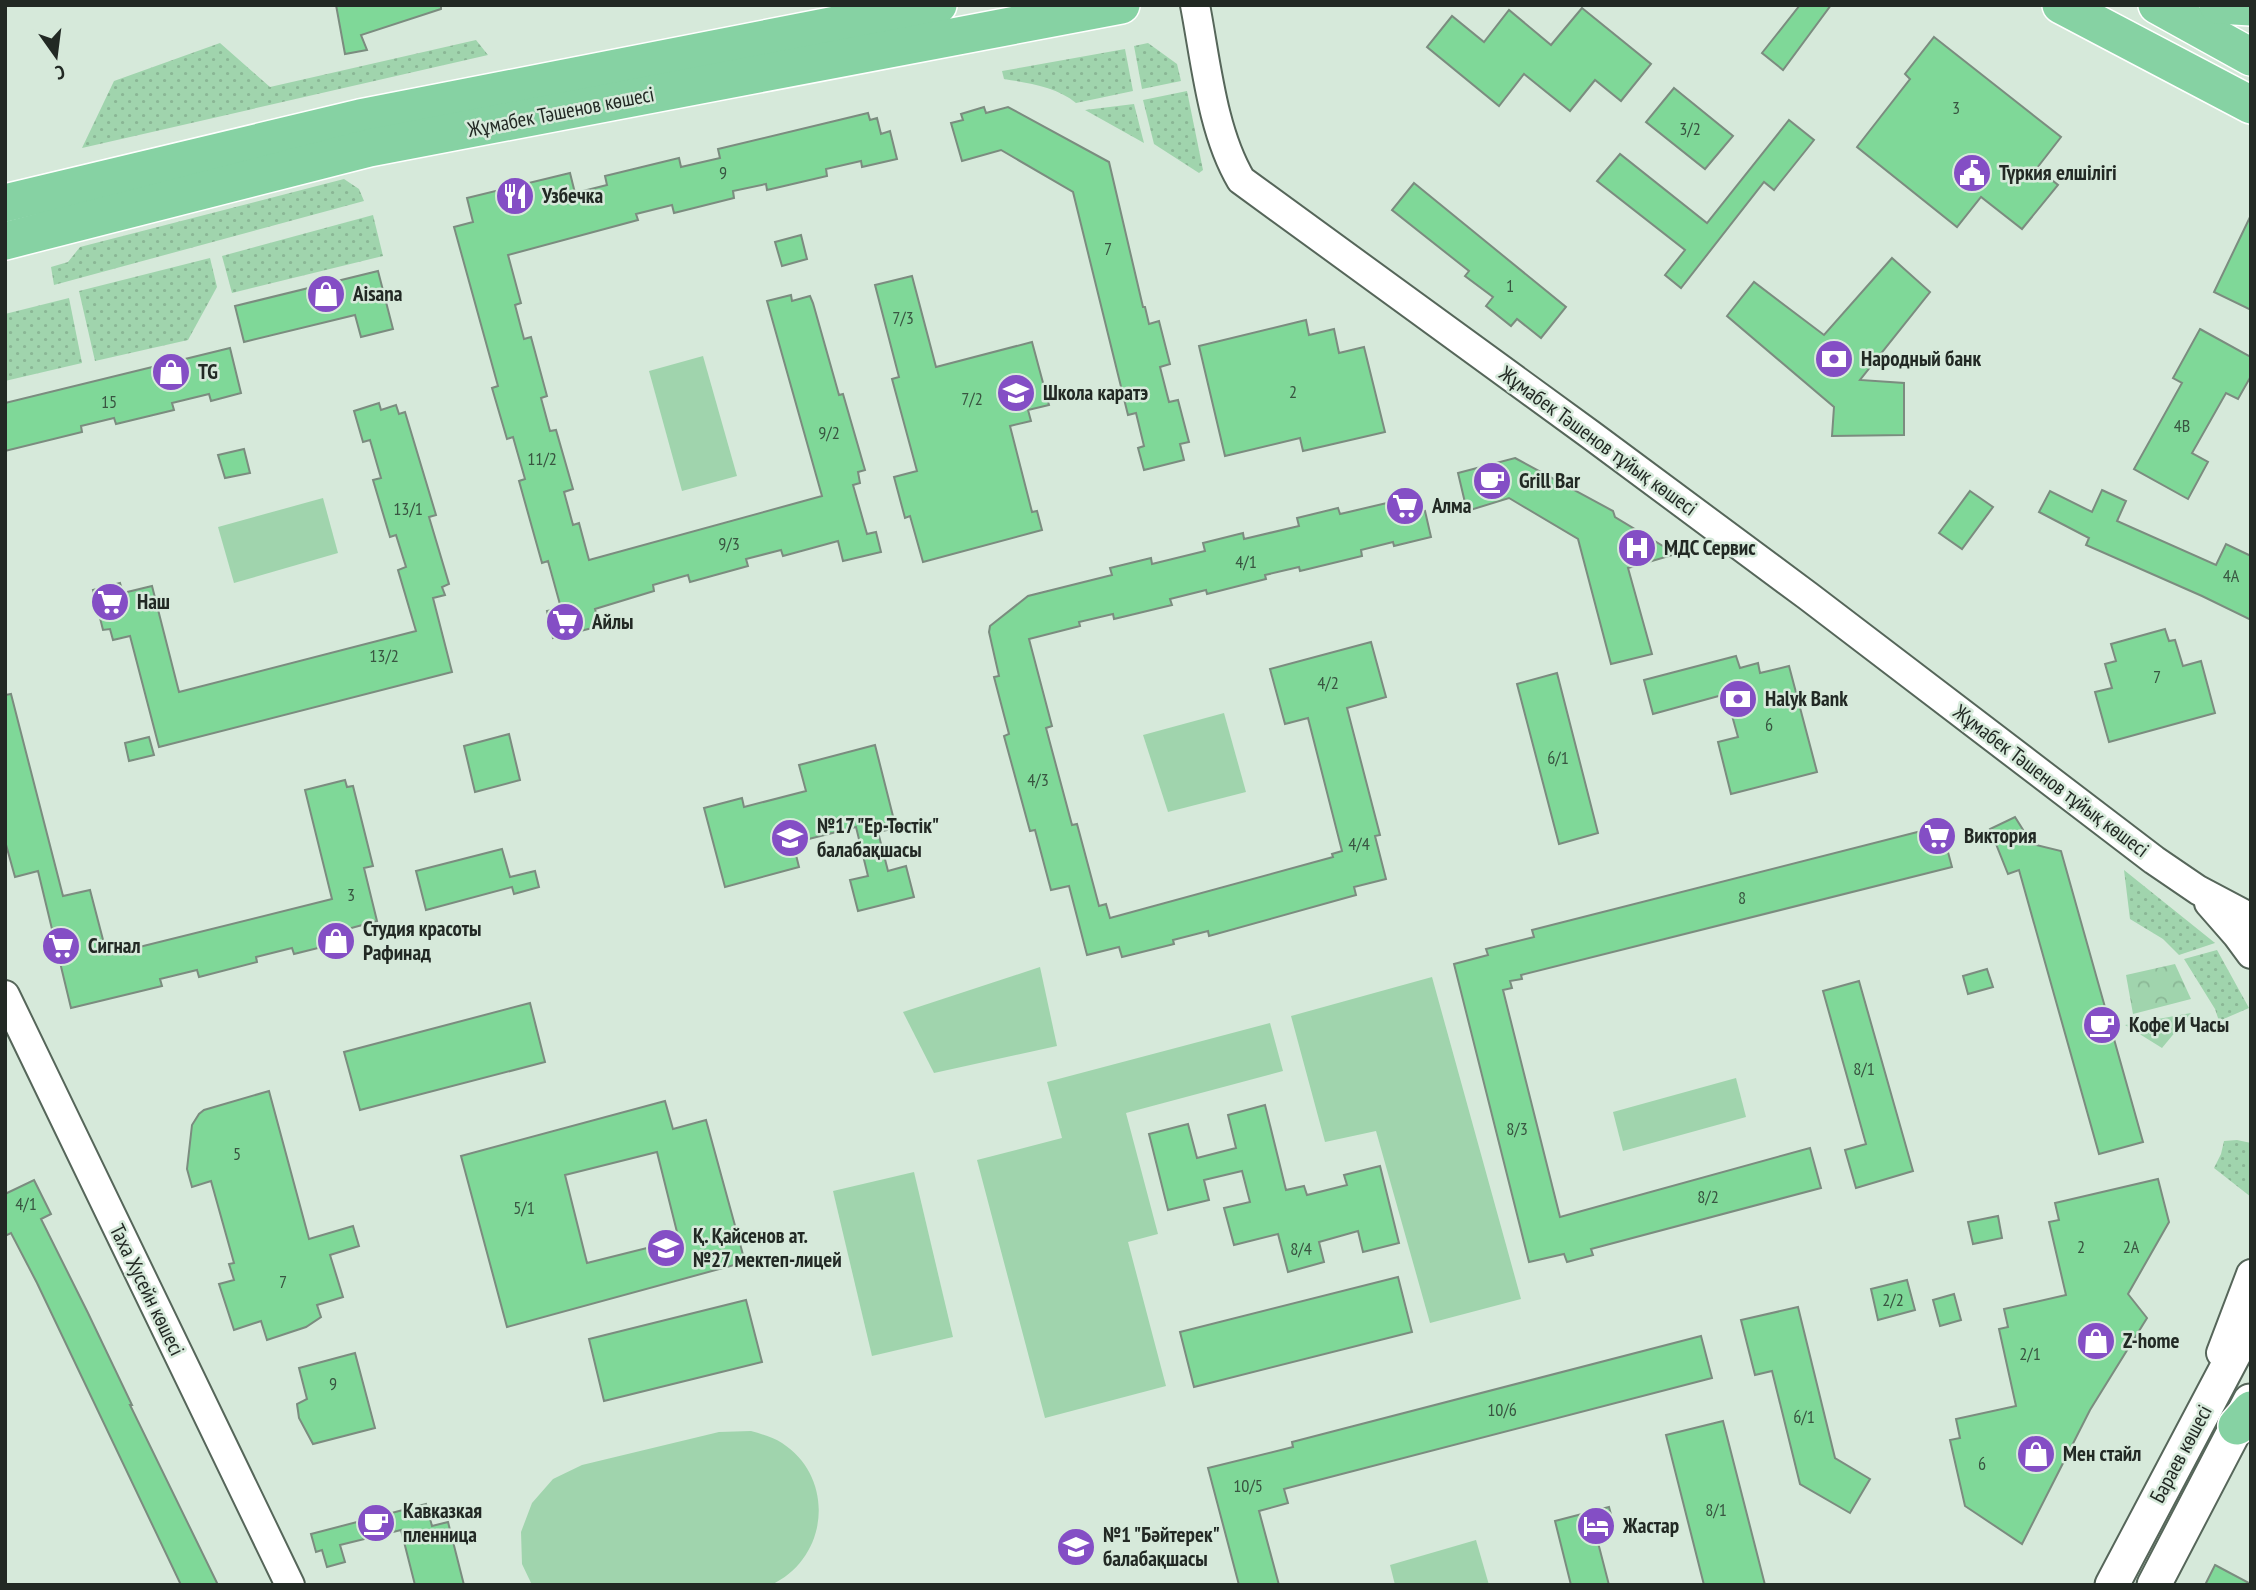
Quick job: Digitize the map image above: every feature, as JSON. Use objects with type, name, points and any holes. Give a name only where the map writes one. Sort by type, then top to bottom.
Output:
[{"type":"main road","name":"Жұмабек Тәшенов көшесі","points":[[10,201],[360,118],[937,5]]},
{"type":"main road","name":"Жұмабек Тәшенов көшесі","points":[[5,241],[369,148],[1122,5]]},
{"type":"main road","points":[[2061,5],[2251,105]]},
{"type":"main road","points":[[2157,5],[2251,57]]},
{"type":"main road","points":[[2218,5],[2251,7]]},
{"type":"main road","name":"Бараев көшесі","points":[[2120,1582],[2190,1437],[2251,1322]]},
{"type":"main road","name":"Бараев көшесі","points":[[2154,1585],[2246,1412]]},
{"type":"street","name":"Жұмабек Тәшенов тұйық көшесі","points":[[1195,5],[1220,132],[1228,158],[1241,180],[1602,443],[2198,890]]},
{"type":"street","points":[[2198,890],[2251,918]]},
{"type":"street","points":[[2198,890],[2238,935],[2251,954]]},
{"type":"street","name":"Таха Хусейн көшесі","points":[[5,995],[290,1585]]},
{"type":"street","points":[[2190,1437],[2251,1274]]},
{"type":"green space","points":[[476,40],[488,55],[82,148],[114,81],[220,43],[270,87]]},
{"type":"green space","points":[[1148,43],[1177,64],[1181,81],[1142,89],[1134,46]]},
{"type":"green space","points":[[1125,49],[1133,91],[1076,103],[1051,89],[1004,79],[1002,71]]},
{"type":"green space","points":[[1187,91],[1203,170],[1199,173],[1154,144],[1143,100]]},
{"type":"green space","points":[[1134,104],[1144,143],[1085,110]]},
{"type":"green space","points":[[344,179],[359,189],[364,201],[54,285],[51,267],[68,262],[80,247]]},
{"type":"green space","points":[[373,215],[383,256],[232,293],[222,256]]},
{"type":"green space","points":[[210,258],[217,287],[188,340],[95,361],[79,291]]},
{"type":"green space","points":[[69,298],[82,363],[5,381],[5,314]]},
{"type":"green space","points":[[703,356],[737,476],[682,491],[649,371]]},
{"type":"green space","points":[[323,498],[338,553],[234,583],[218,527]]},
{"type":"green space","points":[[1224,713],[1246,792],[1168,812],[1143,735]]},
{"type":"green space","points":[[2124,870],[2215,943],[2179,955],[2163,939],[2130,919]]},
{"type":"green space","points":[[2217,950],[2249,1008],[2219,1021],[2215,1009],[2184,959]]},
{"type":"green space","points":[[2175,964],[2191,999],[2133,1014],[2126,975]]},
{"type":"green space","points":[[1040,967],[1057,1046],[934,1073],[903,1012]]},
{"type":"green space","points":[[1432,977],[1521,1299],[1430,1323],[1376,1131],[1325,1142],[1291,1016]]},
{"type":"green space","points":[[2191,1013],[2162,1048],[2125,1025]]},
{"type":"green space","points":[[1270,1023],[1283,1071],[1126,1113],[1158,1234],[1128,1242],[1166,1386],[1045,1418],[977,1160],[1062,1138],[1047,1082]]},
{"type":"green space","points":[[1736,1078],[1746,1117],[1623,1151],[1613,1112]]},
{"type":"green space","points":[[2224,1141],[2251,1143],[2251,1197],[2214,1168]]},
{"type":"green space","points":[[914,1172],[953,1337],[872,1356],[833,1191]]},
{"type":"green space","points":[[751,1431],[782,1443],[799,1458],[811,1476],[818,1496],[814,1537],[805,1556],[790,1573],[771,1585],[532,1585],[522,1564],[521,1532],[532,1503],[553,1479],[582,1465],[719,1432]]},
{"type":"green space","points":[[1476,1540],[1489,1585],[1395,1585],[1390,1565]]},
{"type":"building","points":[[336,5],[441,5],[441,9],[361,35],[367,50],[345,54]]},
{"type":"building","points":[[1800,5],[1831,5],[1783,70],[1762,53]]},
{"type":"building","points":[[1582,8],[1651,64],[1621,101],[1595,80],[1570,111],[1524,74],[1499,106],[1427,47],[1452,16],[1484,42],[1509,10],[1551,45]]},
{"type":"building","points":[[1934,37],[2061,137],[2037,168],[2058,185],[2022,229],[1981,197],[1957,227],[1857,147],[1910,79],[1905,74]]},
{"type":"building","points":[[1674,88],[1733,136],[1705,169],[1646,122]]},
{"type":"building","points":[[984,107],[986,113],[1008,107],[1109,162],[1143,307],[1149,324],[1159,321],[1170,364],[1160,367],[1169,402],[1178,400],[1189,442],[1180,444],[1184,460],[1144,470],[1138,448],[1144,446],[1136,413],[1128,415],[1073,192],[1001,150],[962,161],[951,123],[963,120],[961,114]]},
{"type":"building","points":[[868,113],[870,120],[877,118],[881,134],[890,131],[897,159],[862,167],[861,161],[826,169],[827,176],[767,190],[766,184],[733,191],[734,198],[674,213],[672,205],[636,214],[638,220],[508,255],[521,303],[515,305],[524,339],[531,337],[547,396],[541,398],[550,431],[556,430],[573,489],[564,492],[573,525],[579,523],[589,560],[822,496],[767,301],[791,295],[792,301],[810,296],[813,303],[839,395],[843,394],[865,470],[858,472],[860,483],[853,485],[867,534],[876,532],[881,552],[843,561],[838,541],[783,556],[781,550],[746,559],[748,566],[690,582],[688,575],[653,585],[654,591],[595,609],[600,626],[553,638],[547,611],[561,608],[548,561],[542,563],[519,481],[525,479],[513,437],[507,439],[492,388],[498,386],[454,227],[473,222],[467,198],[570,173],[575,193],[607,185],[605,176],[679,158],[681,167],[720,158],[718,149]]},
{"type":"building","points":[[1789,120],[1814,140],[1774,190],[1764,182],[1681,288],[1665,275],[1685,250],[1597,181],[1620,154],[1707,223]]},
{"type":"building","points":[[1414,183],[1566,307],[1541,338],[1517,319],[1511,326],[1486,306],[1493,297],[1465,276],[1469,271],[1392,210]]},
{"type":"building","points":[[2251,215],[2251,310],[2214,292]]},
{"type":"building","points":[[801,235],[807,259],[782,266],[775,242]]},
{"type":"building","points":[[1892,258],[1930,292],[1860,380],[1904,383],[1904,435],[1832,436],[1834,407],[1727,316],[1754,282],[1824,335]]},
{"type":"building","points":[[378,271],[393,329],[361,337],[355,315],[244,342],[235,306]]},
{"type":"building","points":[[912,276],[936,367],[1032,342],[1049,405],[1028,410],[1031,421],[1010,426],[1032,512],[1037,511],[1042,530],[923,562],[910,516],[905,518],[894,477],[917,471],[892,379],[899,377],[875,285]]},
{"type":"building","points":[[1306,320],[1309,335],[1334,329],[1339,353],[1364,347],[1385,432],[1303,451],[1300,438],[1225,456],[1199,346]]},
{"type":"building","points":[[2200,329],[2251,357],[2251,376],[2238,399],[2226,393],[2192,453],[2208,462],[2188,499],[2134,469],[2182,383],[2173,378]]},
{"type":"building","points":[[230,348],[241,393],[211,401],[209,394],[172,403],[174,410],[116,424],[114,418],[81,426],[82,432],[5,451],[5,403]]},
{"type":"building","points":[[379,403],[381,410],[396,405],[399,414],[405,412],[436,515],[429,517],[449,584],[442,587],[445,595],[433,598],[452,672],[159,747],[130,636],[113,640],[110,629],[103,630],[93,590],[120,583],[123,593],[152,586],[179,692],[416,631],[398,570],[406,567],[396,535],[390,537],[373,480],[381,478],[370,440],[363,442],[354,411]]},
{"type":"building","points":[[244,449],[250,473],[225,478],[218,455]]},
{"type":"building","points":[[1515,458],[1613,511],[1615,517],[1676,554],[1628,568],[1652,654],[1611,664],[1578,539],[1509,498],[1467,511],[1458,473]]},
{"type":"building","points":[[2102,490],[2126,501],[2117,521],[2216,565],[2226,544],[2251,556],[2251,620],[2086,545],[2089,538],[2039,512],[2050,491],[2092,512]]},
{"type":"building","points":[[1970,491],[1993,507],[1962,549],[1939,533]]},
{"type":"building","points":[[1404,499],[1405,502],[1416,499],[1420,512],[1425,511],[1431,537],[1361,550],[1362,556],[1300,571],[1299,567],[1265,575],[1266,579],[1207,594],[1206,590],[1170,599],[1172,605],[1114,619],[1113,614],[1079,622],[1080,626],[1029,639],[1052,726],[1046,728],[1072,825],[1077,824],[1099,906],[1106,904],[1110,918],[1333,857],[1332,854],[1342,851],[1308,718],[1285,724],[1270,669],[1371,642],[1386,697],[1347,708],[1380,835],[1375,836],[1386,879],[1354,887],[1356,895],[1209,936],[1208,931],[1173,940],[1174,944],[1122,957],[1119,947],[1087,955],[1069,886],[1051,890],[1035,830],[1030,831],[1004,736],[1009,734],[994,677],[999,676],[990,626],[1028,596],[1112,575],[1110,568],[1151,558],[1152,564],[1205,551],[1203,543],[1243,533],[1244,539],[1299,526],[1297,518],[1338,508],[1340,514]]},
{"type":"building","points":[[2165,629],[2169,641],[2175,640],[2183,666],[2201,661],[2215,713],[2109,742],[2095,692],[2112,688],[2105,664],[2116,661],[2111,644]]},
{"type":"building","points":[[1736,656],[1740,668],[1758,663],[1760,673],[1789,666],[1817,772],[1731,794],[1718,742],[1738,737],[1726,694],[1653,714],[1644,680]]},
{"type":"building","points":[[1557,673],[1598,833],[1559,844],[1517,684]]},
{"type":"building","points":[[11,694],[63,896],[90,890],[107,955],[332,899],[305,790],[345,780],[347,787],[353,786],[373,866],[364,868],[377,921],[344,930],[346,941],[294,954],[292,948],[256,957],[257,962],[199,977],[197,970],[160,979],[162,986],[71,1008],[38,871],[15,877],[5,841],[5,695]]},
{"type":"building","points":[[509,734],[520,780],[475,792],[464,746]]},
{"type":"building","points":[[149,737],[154,755],[129,761],[125,743]]},
{"type":"building","points":[[875,745],[896,828],[878,832],[888,871],[906,866],[914,897],[858,911],[850,880],[868,876],[856,827],[793,843],[799,867],[725,887],[704,808],[742,798],[744,807],[806,791],[799,765]]},
{"type":"building","points":[[2015,817],[2032,844],[2061,851],[2143,1142],[2099,1154],[2019,870],[2008,874],[1990,829]]},
{"type":"building","points":[[1941,826],[1952,867],[1521,975],[1522,979],[1510,981],[1512,988],[1503,990],[1560,1217],[1810,1148],[1821,1188],[1591,1249],[1593,1255],[1567,1262],[1564,1254],[1529,1262],[1454,964],[1488,955],[1486,949],[1534,937],[1532,930]]},
{"type":"building","points":[[502,849],[510,877],[535,871],[539,887],[514,894],[512,887],[426,910],[416,871]]},
{"type":"building","points":[[1987,969],[1993,987],[1968,994],[1963,976]]},
{"type":"building","points":[[1859,981],[1913,1171],[1856,1188],[1845,1150],[1866,1144],[1823,991]]},
{"type":"building","points":[[530,1003],[545,1062],[360,1110],[344,1052]]},
{"type":"building","points":[[269,1091],[309,1239],[353,1226],[359,1246],[330,1255],[343,1297],[317,1305],[321,1317],[306,1327],[267,1340],[261,1321],[234,1330],[219,1284],[234,1280],[229,1264],[234,1263],[211,1181],[192,1187],[187,1169],[192,1125],[199,1114],[204,1110]]},
{"type":"building","points":[[665,1101],[673,1129],[706,1120],[745,1262],[507,1327],[461,1156]],"holes":[[[657,1152],[679,1240],[587,1263],[565,1175]]]},
{"type":"building","points":[[1265,1105],[1286,1190],[1304,1186],[1307,1195],[1347,1185],[1344,1175],[1380,1166],[1399,1243],[1363,1252],[1358,1231],[1319,1242],[1324,1262],[1288,1272],[1278,1234],[1234,1245],[1224,1208],[1250,1202],[1242,1171],[1204,1180],[1209,1200],[1168,1210],[1149,1134],[1188,1124],[1197,1158],[1236,1148],[1228,1115]]},
{"type":"building","points":[[2158,1179],[2169,1222],[2128,1294],[2147,1318],[2090,1410],[2022,1544],[1965,1506],[1950,1440],[1960,1438],[1956,1419],[2016,1406],[1999,1329],[2008,1327],[2004,1309],[2066,1295],[2049,1222],[2059,1220],[2055,1203]]},
{"type":"building","points":[[34,1180],[51,1214],[41,1219],[218,1585],[181,1585],[37,1283],[11,1233],[5,1236],[5,1194]]},
{"type":"building","points":[[1998,1216],[2002,1238],[1973,1244],[1968,1222]]},
{"type":"building","points":[[1398,1277],[1412,1332],[1194,1387],[1180,1332]]},
{"type":"building","points":[[1907,1280],[1915,1310],[1878,1320],[1871,1289]]},
{"type":"building","points":[[1954,1294],[1961,1320],[1940,1326],[1933,1300]]},
{"type":"building","points":[[746,1300],[762,1362],[604,1401],[589,1339]]},
{"type":"building","points":[[1798,1307],[1835,1458],[1870,1479],[1850,1513],[1800,1484],[1772,1371],[1755,1375],[1741,1320]]},
{"type":"building","points":[[1701,1336],[1712,1378],[1284,1489],[1288,1503],[1259,1511],[1279,1585],[1239,1585],[1208,1468],[1293,1447],[1292,1442]]},
{"type":"building","points":[[355,1353],[375,1428],[313,1444],[299,1418],[297,1404],[307,1399],[299,1368]]},
{"type":"building","points":[[1723,1421],[1765,1585],[1704,1585],[1666,1435]]},
{"type":"building","points":[[426,1504],[432,1526],[448,1522],[464,1585],[415,1585],[401,1530],[340,1545],[345,1562],[327,1567],[322,1550],[316,1552],[311,1534]]},
{"type":"building","points":[[1609,1507],[1614,1526],[1595,1531],[1609,1585],[1571,1585],[1555,1521]]},
{"type":"building","points":[[2215,1565],[2251,1584],[2251,1585],[2205,1585]]},
{"type":"place","name":"Түркия елшілігі","points":[[1972,173]]},
{"type":"place","name":"Узбечка","points":[[515,196]]},
{"type":"place","name":"Aisana","points":[[326,294]]},
{"type":"place","name":"Народный банк","points":[[1834,359]]},
{"type":"place","name":"TG","points":[[171,372]]},
{"type":"place","name":"Школа каратэ","points":[[1016,393]]},
{"type":"place","name":"Grill Bar","points":[[1492,481]]},
{"type":"place","name":"Алма","points":[[1405,506]]},
{"type":"place","name":"МДС Сервис","points":[[1637,548]]},
{"type":"place","name":"Наш","points":[[110,602]]},
{"type":"place","name":"Айлы","points":[[565,622]]},
{"type":"place","name":"Halyk Bank","points":[[1738,699]]},
{"type":"place","name":"Виктория","points":[[1937,836]]},
{"type":"place","name":"№17 \"Ер-Төстік\" балабақшасы","points":[[790,838]]},
{"type":"place","name":"Студия красоты Рафинад","points":[[336,941]]},
{"type":"place","name":"Сигнал","points":[[61,946]]},
{"type":"place","name":"Кофе И Часы","points":[[2102,1025]]},
{"type":"place","name":"Қ. Қайсенов ат. №27 мектеп-лицей","points":[[666,1248]]},
{"type":"place","name":"Z-home","points":[[2096,1341]]},
{"type":"place","name":"Мен стайл","points":[[2036,1454]]},
{"type":"place","name":"Кавказкая пленница","points":[[376,1523]]},
{"type":"place","name":"Жастар","points":[[1596,1526]]},
{"type":"place","name":"№1 \"Бәйтерек\" балабақшасы","points":[[1076,1547]]}]
